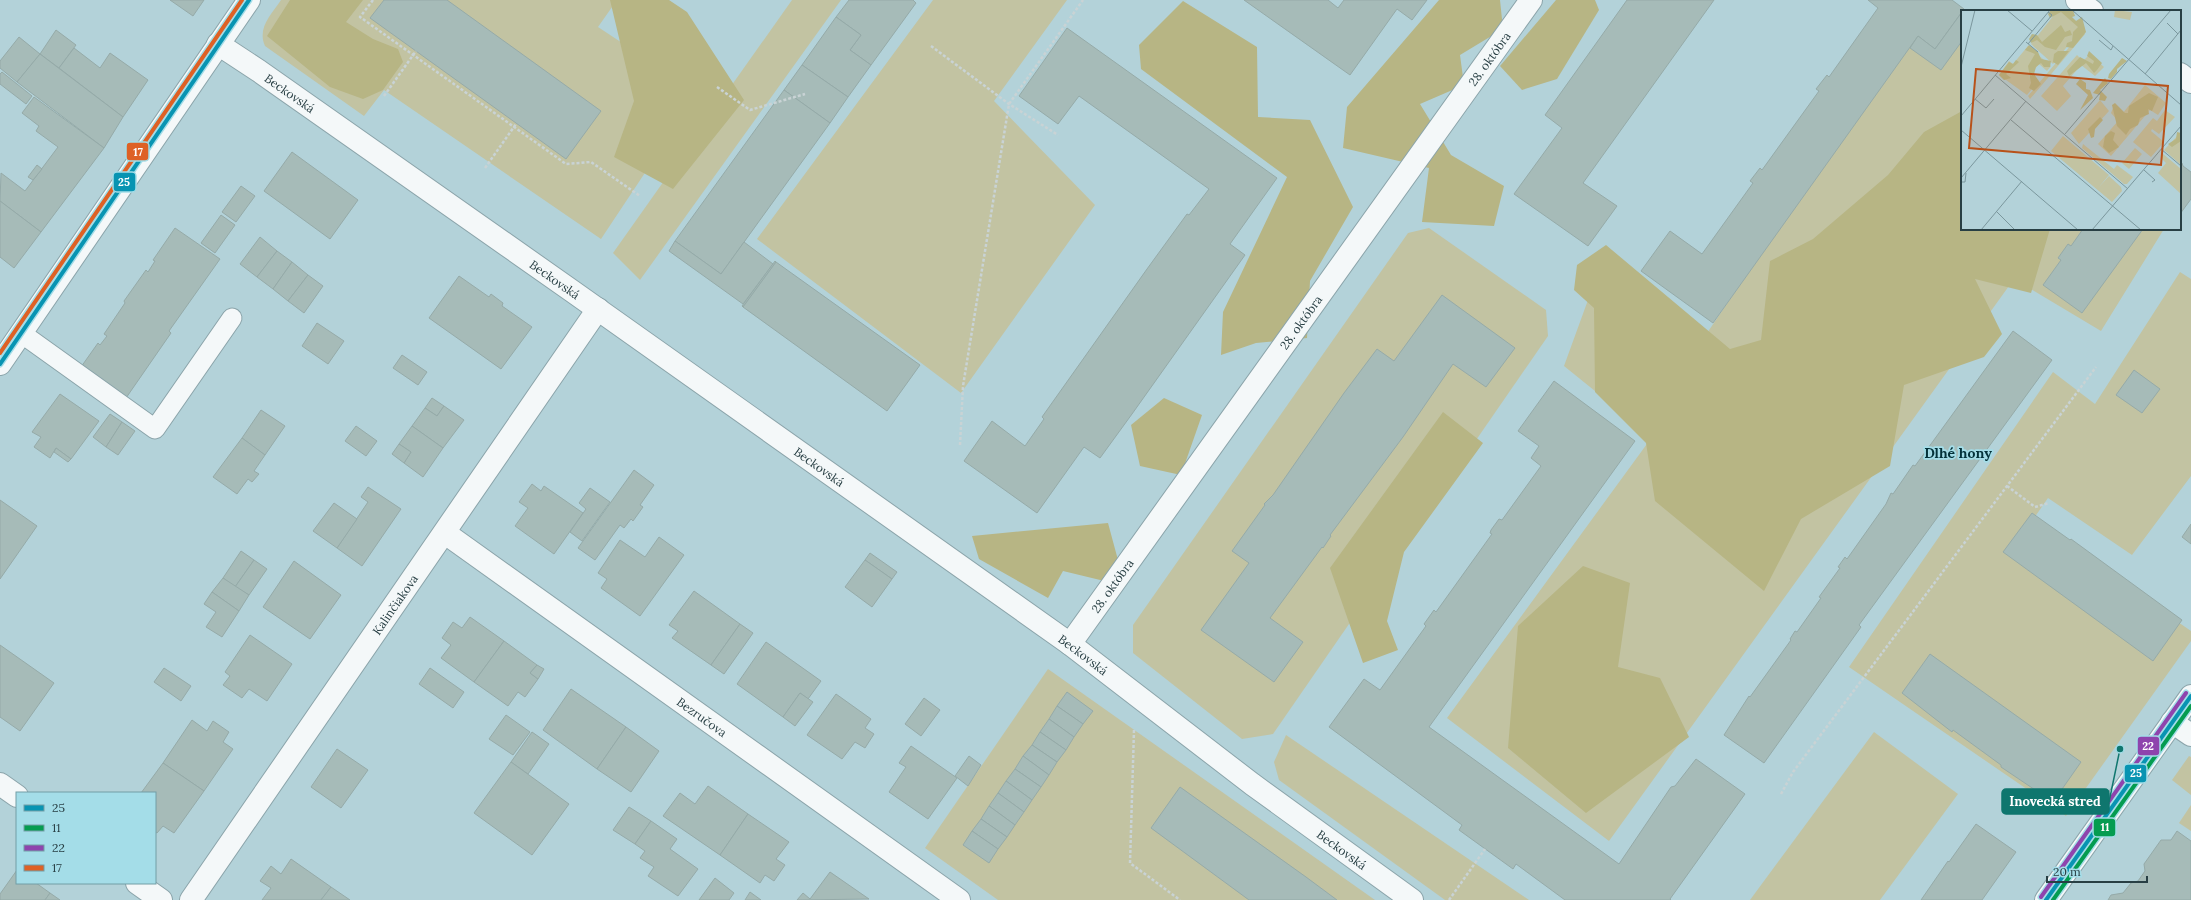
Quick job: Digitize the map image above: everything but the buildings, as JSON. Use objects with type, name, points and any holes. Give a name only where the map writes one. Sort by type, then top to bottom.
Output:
[{"type":"street","points":[[0,364],[249,0]]},
{"type":"street","name":"28. októbra","points":[[1070,644],[1531,0]]},
{"type":"street","points":[[2077,0],[2091,10]]},
{"type":"street","name":"Beckovská","points":[[218,44],[259,71],[598,309],[1070,644],[1252,784],[1412,900]]},
{"type":"street","points":[[2181,75],[2191,82]]},
{"type":"street","name":"Kalinčiakova","points":[[191,900],[598,309]]},
{"type":"street","name":"Bezručova","points":[[445,533],[959,900]]},
{"type":"street","points":[[2046,900],[2191,696]]},
{"type":"street","points":[[2172,722],[2191,735]]},
{"type":"street","points":[[0,784],[16,795]]},
{"type":"street","points":[[139,884],[161,900]]},
{"type":"lane","points":[[20,333],[155,429],[232,318]]},
{"type":"path","points":[[373,0],[360,17],[566,164],[591,162],[640,196]]},
{"type":"path","points":[[960,445],[963,386],[1009,104],[1083,0]]},
{"type":"path","points":[[931,46],[1009,104],[1058,135]]},
{"type":"path","points":[[384,96],[416,51]]},
{"type":"path","points":[[718,87],[750,110],[805,94]]},
{"type":"path","points":[[485,168],[516,124]]},
{"type":"path","points":[[1781,794],[1793,772],[2096,367]]},
{"type":"path","points":[[2007,486],[2035,507],[2049,503]]},
{"type":"path","points":[[1134,725],[1130,863],[1180,900]]},
{"type":"path","points":[[1449,900],[1485,849]]},
{"type":"green space","points":[[281,0],[617,0],[598,27],[698,93],[601,239],[384,90],[364,116],[265,46],[263,39],[264,27],[269,16]]},
{"type":"green space","points":[[792,0],[841,0],[640,280],[613,253]]},
{"type":"green space","points":[[933,0],[1067,0],[994,101],[1095,205],[961,393],[757,239]]},
{"type":"green space","points":[[1927,7],[1961,31],[1961,230],[2163,230],[2101,331],[2014,279],[1609,841],[1447,718],[1652,437],[1564,366],[1600,267],[1699,345]]},
{"type":"green space","points":[[1429,228],[1546,310],[1548,336],[1273,734],[1242,739],[1133,653],[1133,625],[1408,233]]},
{"type":"green space","points":[[2180,272],[2191,279],[2191,476],[2132,555],[2048,498],[2032,521],[2191,631],[2191,641],[2066,816],[1849,667],[2053,372],[2095,404]]},
{"type":"green space","points":[[1048,669],[1375,900],[998,900],[925,848]]},
{"type":"green space","points":[[1874,732],[1958,794],[1880,900],[1750,900]]},
{"type":"green space","points":[[1286,735],[1529,900],[1445,900],[1279,780],[1274,762]]},
{"type":"green space","points":[[2189,756],[2191,757],[2191,795],[2172,780]]},
{"type":"green space","points":[[2191,805],[2191,831],[2179,823]]},
{"type":"shaded area","points":[[290,0],[363,0],[346,22],[373,39],[398,49],[403,62],[383,90],[363,99],[330,87],[267,36]]},
{"type":"shaded area","points":[[610,0],[669,0],[687,12],[744,100],[673,189],[614,157],[634,101]]},
{"type":"shaded area","points":[[1439,0],[1500,0],[1503,29],[1460,55],[1464,85],[1420,104],[1451,155],[1504,186],[1494,226],[1422,222],[1429,168],[1343,148],[1347,107]]},
{"type":"shaded area","points":[[1556,0],[1595,0],[1599,10],[1557,79],[1522,90],[1500,66]]},
{"type":"shaded area","points":[[1183,1],[1257,47],[1258,117],[1310,120],[1353,207],[1310,281],[1307,338],[1256,343],[1221,355],[1223,312],[1287,177],[1141,69],[1139,45]]},
{"type":"shaded area","points":[[1961,112],[1961,230],[2050,230],[2031,293],[1975,279],[2002,334],[1984,357],[1904,385],[1890,466],[1801,519],[1764,591],[1655,501],[1646,443],[1595,392],[1594,308],[1574,290],[1577,265],[1606,245],[1730,349],[1761,340],[1770,261],[1813,239],[1888,175],[1924,132]]},
{"type":"shaded area","points":[[1164,398],[1202,415],[1181,475],[1140,466],[1131,425]]},
{"type":"shaded area","points":[[1443,412],[1483,443],[1404,552],[1387,621],[1398,650],[1363,663],[1330,568]]},
{"type":"shaded area","points":[[1108,523],[1125,586],[1063,571],[1048,598],[979,559],[972,536]]},
{"type":"shaded area","points":[[1583,566],[1630,583],[1618,667],[1660,678],[1689,737],[1586,813],[1508,748],[1518,626]]},
{"type":"transit line","name":"17","points":[[0,353],[242,0]]},
{"type":"transit line","name":"25","points":[[0,364],[249,0]]},
{"type":"transit line","name":"22","points":[[2041,897],[2186,693]]},
{"type":"transit line","name":"25","points":[[2046,900],[2191,696]]},
{"type":"transit line","name":"11","points":[[2053,900],[2191,706]]},
{"type":"place","name":"Inovecká stred","points":[[2120,749]]},
{"type":"district","name":"Dlhé hony","points":[[1958,453]]}]
